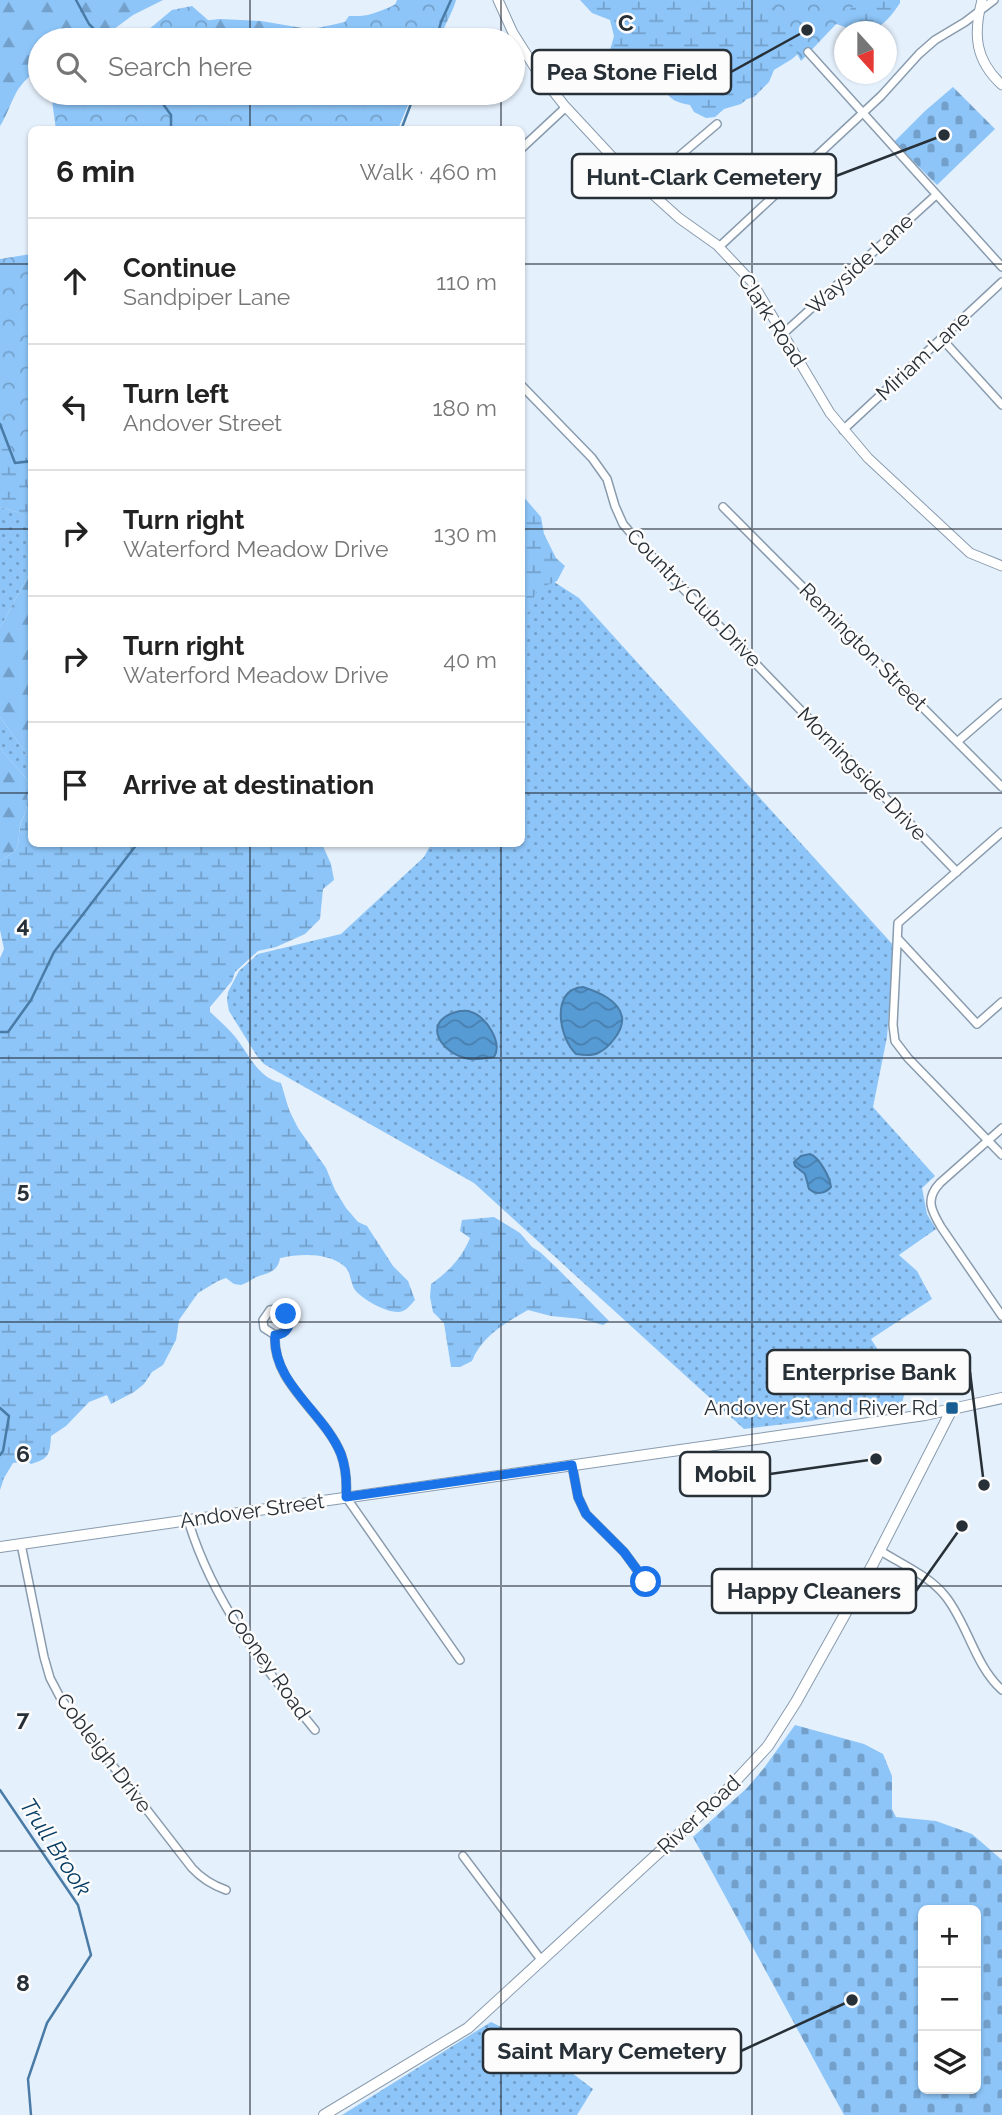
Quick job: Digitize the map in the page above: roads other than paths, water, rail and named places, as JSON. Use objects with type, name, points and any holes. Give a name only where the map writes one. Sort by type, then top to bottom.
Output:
[{"type":"main road","name":"Andover Street","points":[[0,1548],[925,1415],[1002,1398]]},
{"type":"main road","name":"River Road","points":[[324,2115],[468,2028],[730,1788],[768,1746],[796,1702],[879,1550],[952,1409]]},
{"type":"street","name":"Clark Road","points":[[498,0],[511,28]]},
{"type":"street","points":[[982,0],[976,32],[978,47],[990,74],[1002,85]]},
{"type":"street","points":[[719,247],[862,114],[935,40],[994,0]]},
{"type":"street","name":"Clark Road","points":[[525,52],[566,107],[615,161],[678,218],[719,247],[752,282],[785,333],[825,405],[868,458],[970,553],[1002,566]]},
{"type":"street","points":[[808,52],[1002,267]]},
{"type":"street","points":[[525,145],[566,107]]},
{"type":"street","points":[[644,186],[717,124]]},
{"type":"street","name":"Wayside Lane","points":[[785,333],[936,195]]},
{"type":"street","name":"Miriam Lane","points":[[843,430],[1002,282]]},
{"type":"street","points":[[942,339],[1002,405]]},
{"type":"street","name":"Country Club Drive","points":[[525,389],[592,458],[607,479],[623,524],[640,544],[769,676]]},
{"type":"street","name":"Remington Street","points":[[723,507],[1002,787]]},
{"type":"street","name":"Morningside Drive","points":[[769,676],[957,872]]},
{"type":"street","points":[[957,742],[1002,703]]},
{"type":"street","points":[[1002,832],[898,923],[893,1025],[895,1041],[908,1058],[1002,1155]]},
{"type":"street","points":[[898,939],[977,1024],[1002,1002]]},
{"type":"street","points":[[1002,1128],[940,1183],[932,1193],[931,1200],[933,1213],[941,1227],[1002,1315]]},
{"type":"street","points":[[275,1335],[276,1356],[284,1373],[340,1451],[347,1484],[346,1497],[460,1660]]},
{"type":"street","points":[[572,1465],[578,1497],[586,1514],[624,1552],[646,1582]]},
{"type":"street","name":"Cooney Road","points":[[188,1520],[194,1541],[240,1632],[279,1687],[315,1730]]},
{"type":"street","name":"Cobleigh Drive","points":[[21,1544],[44,1657],[50,1678],[61,1699],[191,1868],[210,1884],[226,1890]]},
{"type":"street","points":[[879,1550],[926,1578],[945,1595],[990,1677],[1002,1690]]},
{"type":"street","points":[[463,1856],[542,1961]]},
{"type":"water","points":[[583,987],[612,1001],[622,1017],[621,1027],[615,1038],[602,1051],[593,1055],[576,1054],[565,1037],[562,1026],[562,1005],[566,996]]},
{"type":"water","points":[[460,1011],[477,1015],[487,1024],[495,1038],[494,1057],[465,1058],[455,1054],[441,1042],[438,1027],[441,1021]]},
{"type":"water","points":[[810,1154],[820,1163],[829,1178],[831,1187],[823,1192],[817,1193],[809,1189],[805,1174],[795,1166],[794,1162],[801,1156]]},
{"type":"waterway","points":[[76,0],[93,28]]},
{"type":"waterway","points":[[439,28],[451,0]]},
{"type":"waterway","points":[[164,105],[171,115],[171,126]]},
{"type":"waterway","points":[[403,126],[410,105]]},
{"type":"waterway","name":"Trull Brook","points":[[0,424],[15,463],[28,461]]},
{"type":"waterway","name":"Trull Brook","points":[[0,1032],[8,1032],[31,1000],[54,952],[135,847]]},
{"type":"waterway","name":"Trull Brook","points":[[0,1408],[9,1416],[0,1455]]},
{"type":"waterway","name":"Trull Brook","points":[[0,1790],[78,1905],[91,1955],[47,2023],[28,2079],[31,2115]]},
{"type":"place","name":"Pea Stone Field","points":[[807,30]]},
{"type":"place","name":"Hunt-Clark Cemetery","points":[[944,135]]},
{"type":"place","name":"Andover St and River Rd","points":[[952,1408]]},
{"type":"place","name":"Mobil","points":[[876,1459]]},
{"type":"place","name":"Enterprise Bank","points":[[984,1485]]},
{"type":"place","name":"Happy Cleaners","points":[[962,1526]]},
{"type":"place","name":"Saint Mary Cemetery","points":[[852,2000]]}]
